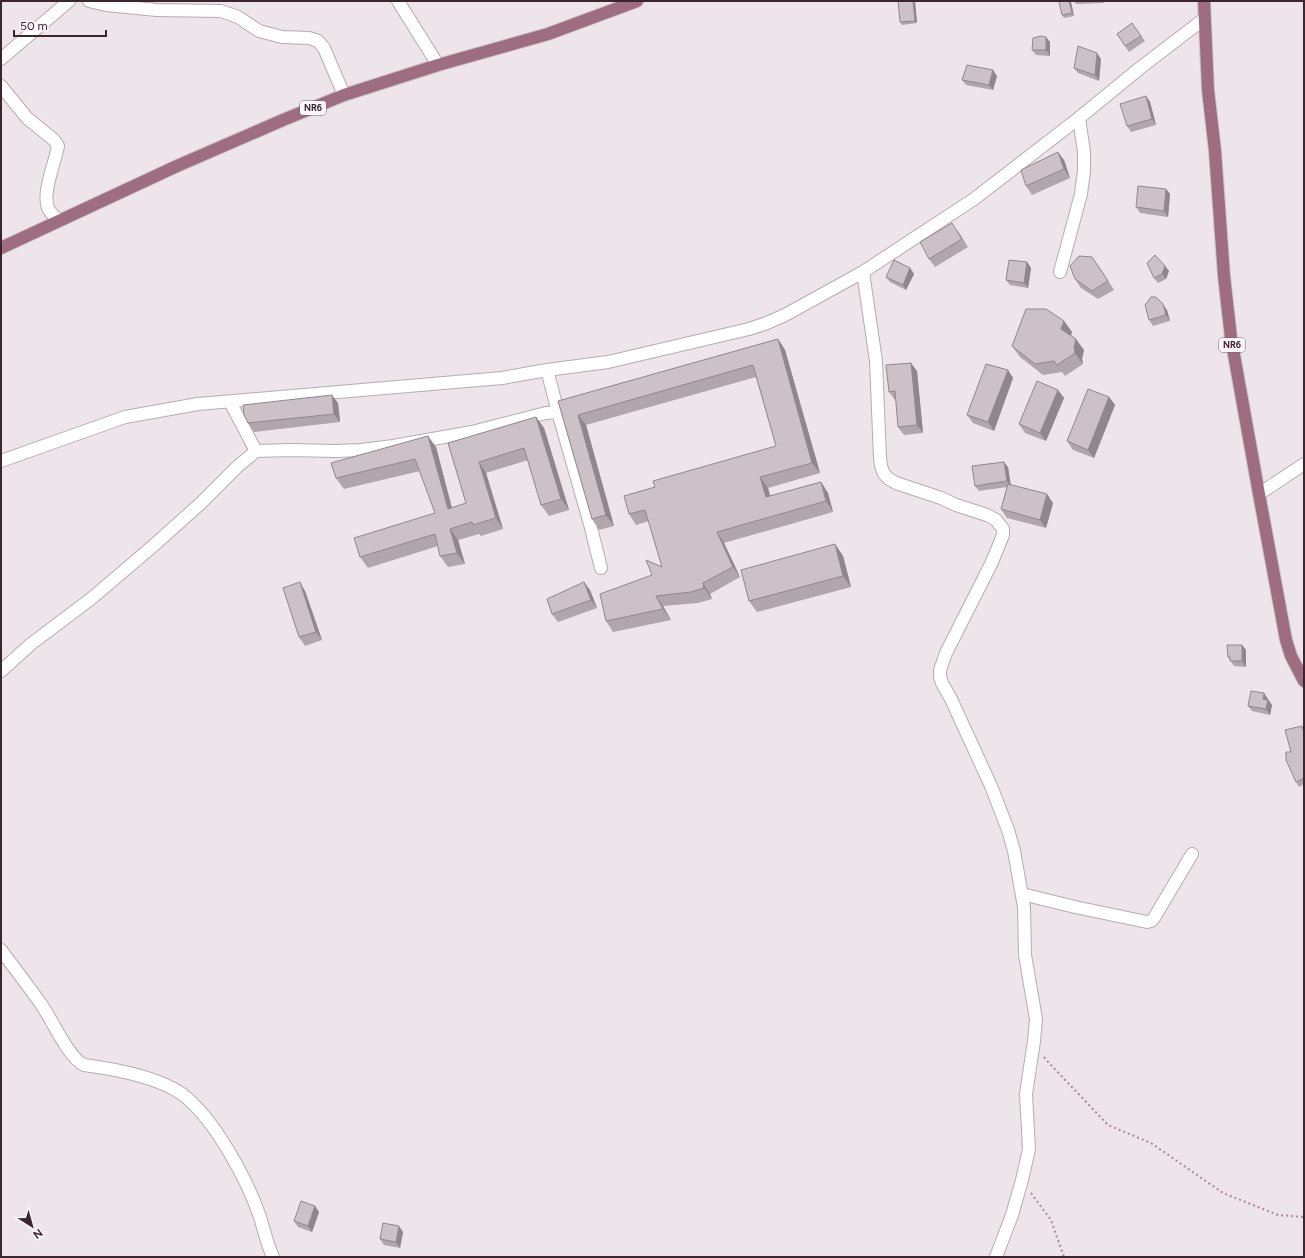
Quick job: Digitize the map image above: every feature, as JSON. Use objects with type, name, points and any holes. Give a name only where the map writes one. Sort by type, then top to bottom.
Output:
[{"type":"main road","name":"NR6","points":[[1,248],[58,220],[178,166],[344,95],[438,65],[548,34],[637,1]]},
{"type":"main road","name":"NR6","points":[[1204,1],[1208,90],[1215,151],[1224,276],[1231,338],[1286,640],[1304,681]]},
{"type":"street","points":[[1,59],[68,1]]},
{"type":"street","points":[[89,1],[106,5],[157,10],[221,11],[238,17],[259,31],[282,37],[309,38],[318,41],[324,48],[344,95]]},
{"type":"street","points":[[398,1],[438,65]]},
{"type":"street","points":[[1,461],[125,417],[198,404],[502,378],[608,362],[767,324],[863,272],[974,199],[1204,19]]},
{"type":"street","points":[[1,86],[27,118],[54,140],[58,146],[56,159],[47,188],[46,200],[48,209],[58,220]]},
{"type":"street","points":[[1060,272],[1081,194],[1084,171],[1084,152],[1079,118]]},
{"type":"street","points":[[863,272],[876,361],[880,458],[884,474],[896,483],[988,515],[996,520],[1003,529],[1003,535],[992,562],[942,661],[940,670],[940,677],[991,786],[1008,830],[1022,894],[1026,955],[1036,1019],[1026,1094],[1029,1149],[1012,1215],[996,1257]]},
{"type":"street","points":[[547,370],[601,568]]},
{"type":"street","points":[[230,402],[256,451]]},
{"type":"street","points":[[1,671],[31,644],[92,598],[153,546],[256,451],[336,451],[393,446],[472,432],[546,413],[558,412]]},
{"type":"street","points":[[1259,494],[1304,464]]},
{"type":"street","points":[[1022,894],[1147,922],[1154,918],[1192,854]]},
{"type":"street","points":[[1,950],[43,1007],[71,1053],[79,1063],[143,1076],[160,1082],[182,1094],[198,1110],[211,1125],[239,1169],[260,1216],[273,1257]]},
{"type":"path","points":[[1034,1042],[1050,1064],[1108,1125],[1151,1143],[1223,1193],[1278,1215],[1304,1217]]},
{"type":"path","points":[[1022,1180],[1050,1220],[1064,1257]]},
{"type":"building","points":[[898,1],[913,1],[915,21],[900,22]]},
{"type":"building","points":[[1069,1],[1072,13],[1062,15],[1059,2]]},
{"type":"building","points":[[1132,23],[1141,36],[1125,46],[1117,34]]},
{"type":"building","points":[[1041,36],[1046,37],[1046,50],[1032,50],[1033,38]]},
{"type":"building","points":[[1078,46],[1097,53],[1095,75],[1074,68]]},
{"type":"building","points":[[967,65],[993,70],[989,85],[962,80]]},
{"type":"building","points":[[1146,96],[1152,119],[1127,126],[1120,104]]},
{"type":"building","points":[[1058,152],[1064,169],[1026,186],[1021,170]]},
{"type":"building","points":[[1138,186],[1166,189],[1164,211],[1136,207]]},
{"type":"building","points":[[952,223],[962,239],[929,259],[920,242]]},
{"type":"building","points":[[1155,255],[1165,266],[1162,274],[1154,278],[1147,263]]},
{"type":"building","points":[[1079,256],[1092,257],[1108,281],[1092,291],[1075,279],[1070,266]]},
{"type":"building","points":[[894,260],[910,268],[903,285],[886,277]]},
{"type":"building","points":[[1009,260],[1027,262],[1024,283],[1006,280]]},
{"type":"building","points":[[1151,297],[1156,297],[1163,304],[1166,315],[1149,320],[1145,305]]},
{"type":"building","points":[[1026,309],[1046,309],[1064,321],[1061,329],[1076,339],[1074,347],[1075,353],[1057,365],[1054,361],[1035,364],[1012,346]]},
{"type":"building","points":[[778,339],[812,463],[760,477],[766,497],[821,482],[826,501],[717,532],[733,567],[703,583],[704,588],[691,592],[656,596],[663,609],[606,621],[600,594],[652,575],[646,560],[662,567],[645,510],[629,514],[624,496],[655,487],[653,481],[776,446],[753,365],[578,415],[606,515],[592,519],[558,401]]},
{"type":"building","points":[[911,363],[917,425],[898,427],[895,391],[889,392],[886,365]]},
{"type":"building","points":[[986,364],[1008,370],[988,422],[967,415]]},
{"type":"building","points":[[1037,381],[1058,390],[1040,433],[1019,424]]},
{"type":"building","points":[[1088,389],[1109,397],[1088,450],[1067,441]]},
{"type":"building","points":[[332,395],[334,414],[248,423],[244,415],[243,405]]},
{"type":"building","points":[[536,417],[561,499],[541,505],[524,448],[479,462],[496,518],[473,525],[472,522],[450,529],[457,553],[440,556],[435,534],[360,557],[354,538],[435,513],[415,459],[336,478],[331,463],[428,436],[448,509],[466,503],[448,443]]},
{"type":"building","points":[[1004,462],[1007,481],[975,486],[972,466]]},
{"type":"building","points":[[1008,484],[1047,494],[1040,520],[1001,509]]},
{"type":"building","points":[[835,544],[843,576],[749,601],[741,570]]},
{"type":"building","points":[[300,582],[316,632],[299,637],[283,588]]},
{"type":"building","points":[[584,582],[591,600],[552,614],[547,599]]},
{"type":"building","points":[[1227,645],[1242,645],[1242,661],[1230,661],[1230,657],[1228,657]]},
{"type":"building","points":[[1251,691],[1264,693],[1263,699],[1268,700],[1266,709],[1248,706]]},
{"type":"building","points":[[1302,726],[1304,733],[1304,778],[1296,782],[1286,760],[1286,752],[1291,752],[1285,730]]},
{"type":"building","points":[[301,1201],[315,1206],[308,1226],[294,1221]]},
{"type":"building","points":[[383,1223],[399,1226],[396,1242],[380,1239]]}]
